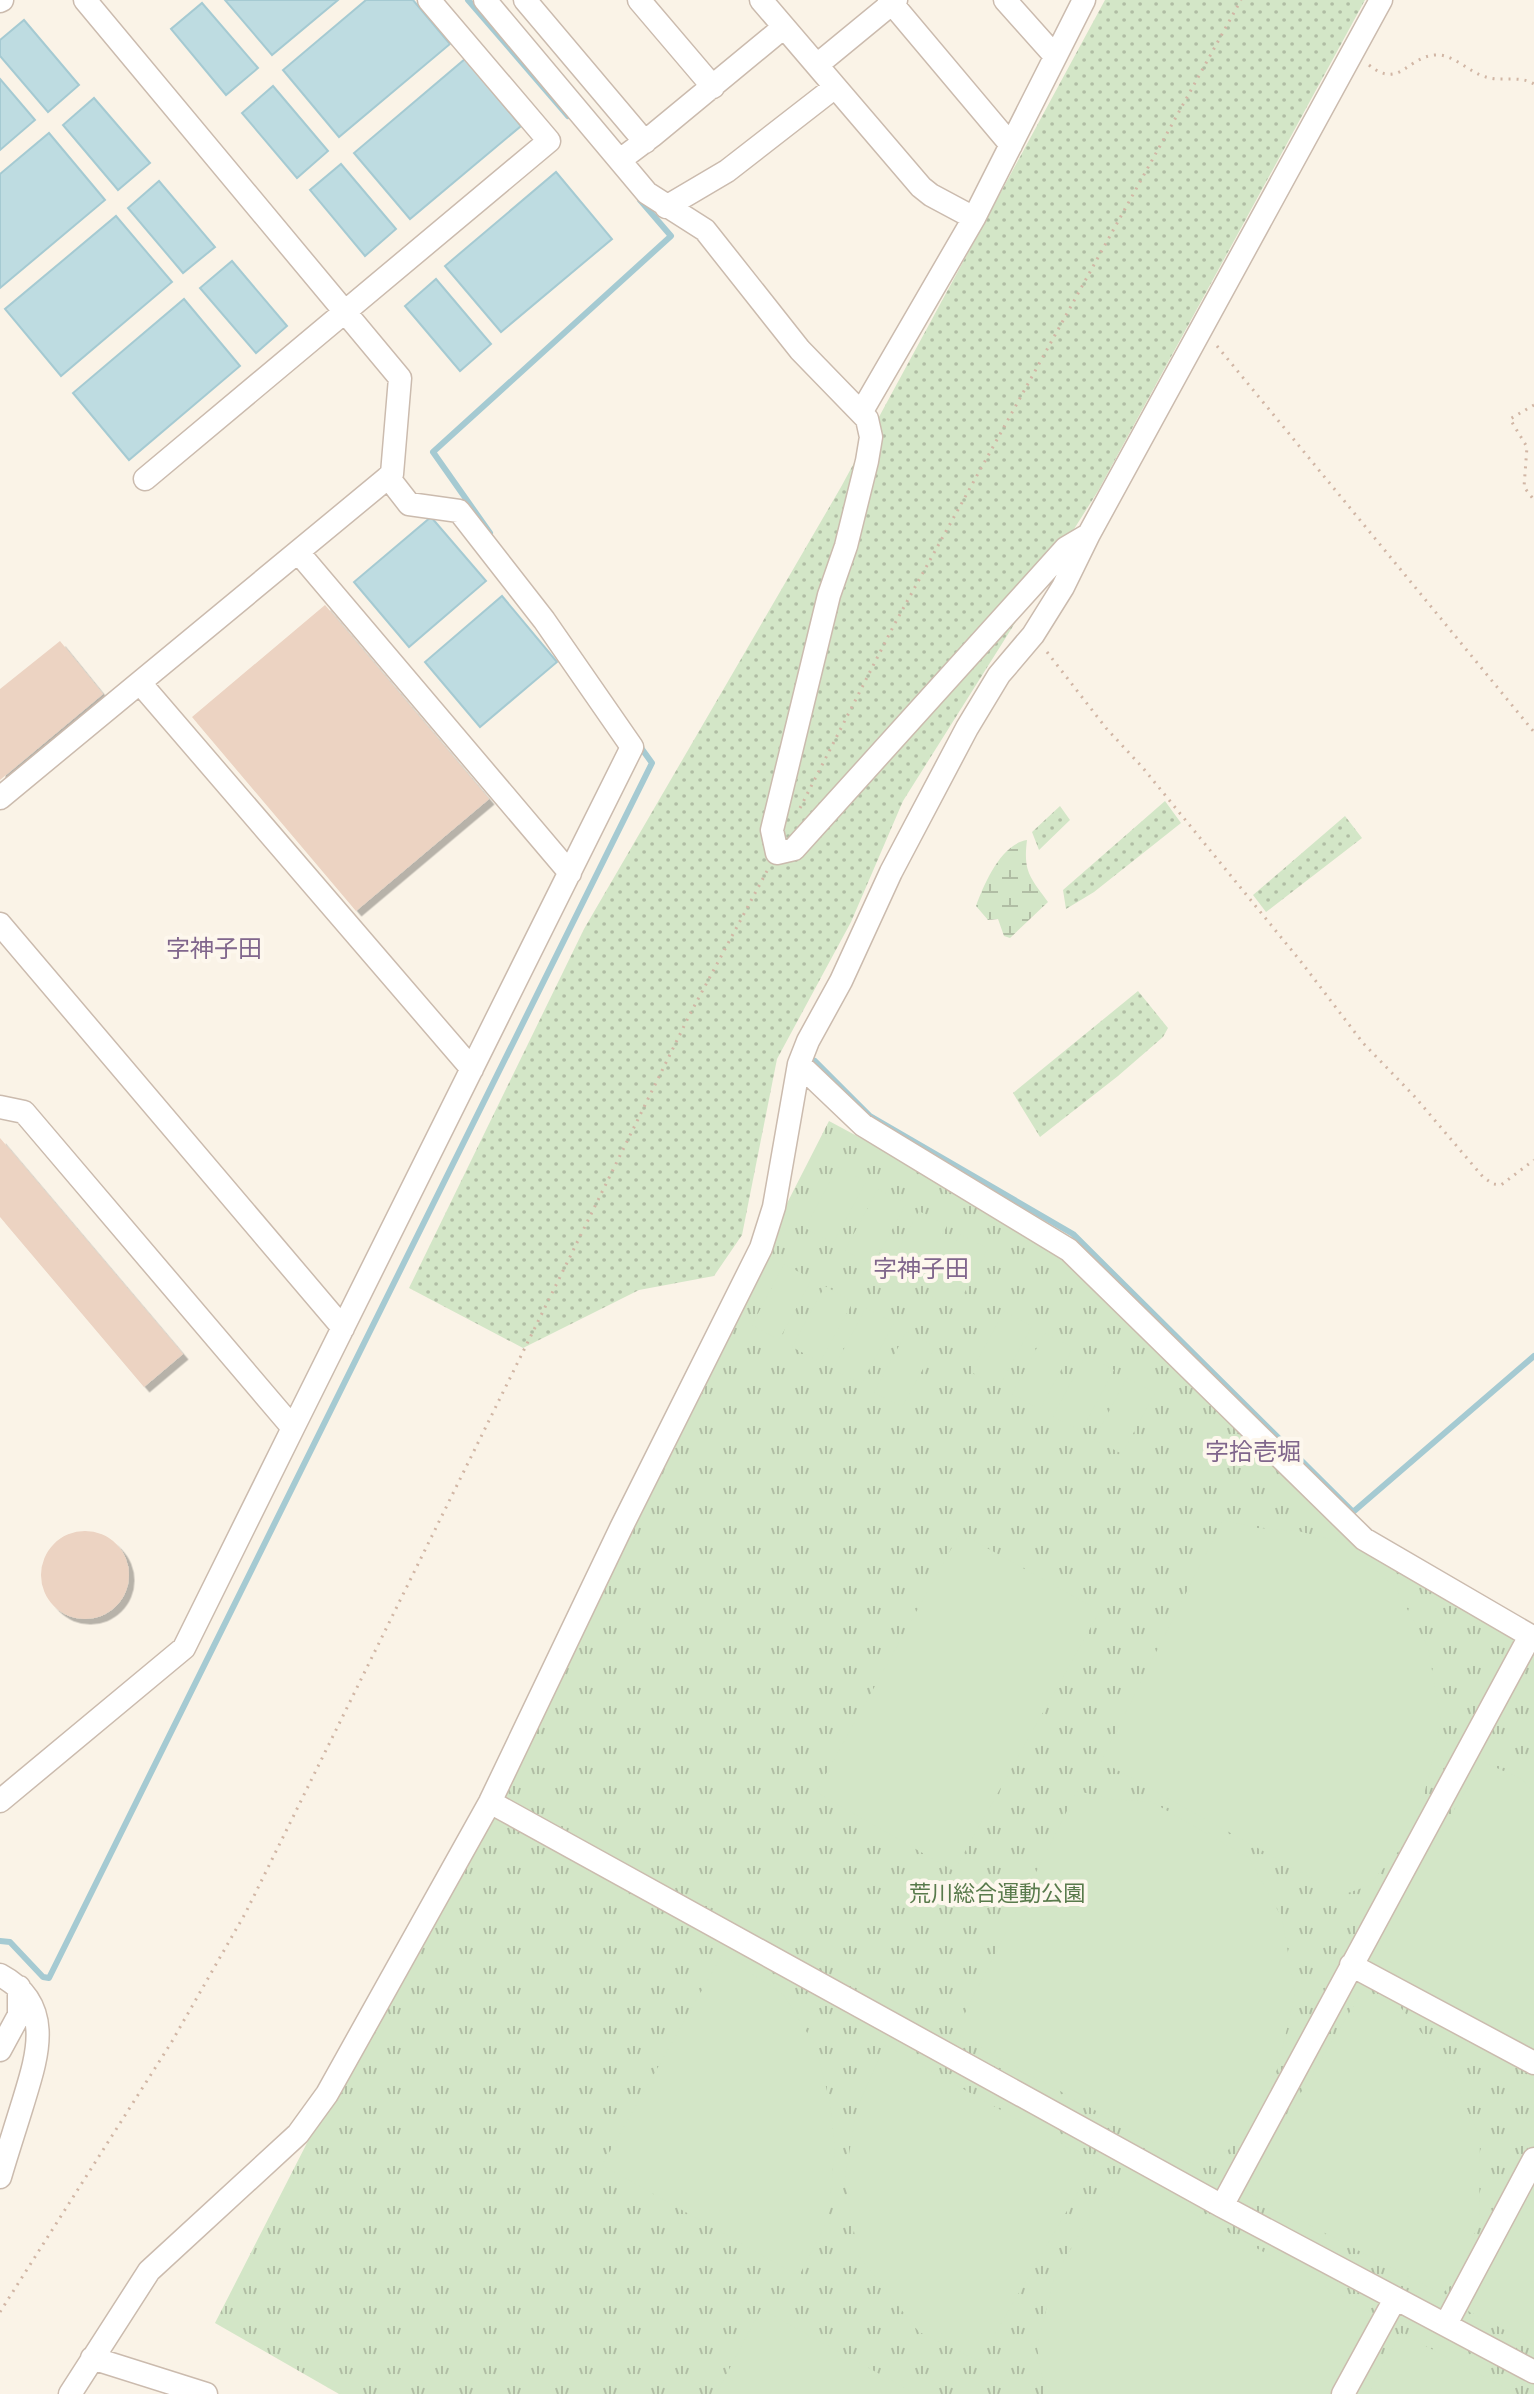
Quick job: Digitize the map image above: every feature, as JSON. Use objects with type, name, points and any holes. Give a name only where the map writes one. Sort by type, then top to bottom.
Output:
[{"type":"street","points":[[0,798],[392,474],[400,378],[85,0]]},
{"type":"street","points":[[145,479],[549,141],[429,0]]},
{"type":"street","points":[[485,0],[650,196],[705,230],[800,350],[867,419],[871,437],[867,461],[846,546],[829,595],[772,830],[777,853],[794,849],[1066,548],[1089,534]]},
{"type":"street","points":[[639,0],[713,87]]},
{"type":"street","points":[[761,0],[926,192],[974,218]]},
{"type":"street","points":[[1005,0],[1055,56]]},
{"type":"street","points":[[862,411],[974,218],[1084,0]]},
{"type":"street","points":[[70,2394],[149,2271],[298,2134],[311,2118],[490,1802],[621,1528],[761,1248],[774,1207],[799,1064],[891,872],[967,728],[999,675],[1033,635],[1063,587],[1381,0]]},
{"type":"street","points":[[817,65],[892,1],[1011,145]]},
{"type":"street","points":[[513,33],[538,4],[645,142]]},
{"type":"street","points":[[620,160],[784,27]]},
{"type":"street","points":[[666,207],[727,171],[835,87]]},
{"type":"street","points":[[0,1801],[184,1648],[632,747],[544,620],[459,511],[409,504],[388,477]]},
{"type":"street","points":[[298,552],[570,873]]},
{"type":"street","points":[[140,683],[472,1069]]},
{"type":"street","points":[[0,924],[343,1328]]},
{"type":"street","points":[[799,1064],[863,1125],[1069,1250],[1364,1539],[1532,1637],[1222,2206]]},
{"type":"street","points":[[0,1107],[24,1112],[293,1428]]},
{"type":"street","points":[[490,1802],[1222,2206],[1534,2372]]},
{"type":"street","points":[[1351,1965],[1534,2063]]},
{"type":"street","points":[[0,2050],[19,2015],[9,1981]]},
{"type":"street","points":[[0,2177],[38,2051],[39,2036],[32,2006],[9,1981]]},
{"type":"street","points":[[1446,2324],[1534,2159]]},
{"type":"street","points":[[1343,2394],[1395,2299]]},
{"type":"street","points":[[92,2358],[206,2394]]},
{"type":"path","points":[[795,819],[894,625],[1241,0]]},
{"type":"path","points":[[1356,46],[1379,74],[1393,75],[1433,55],[1442,55],[1487,78],[1520,79],[1534,84]]},
{"type":"path","points":[[1202,327],[1534,732]]},
{"type":"path","points":[[1534,405],[1510,419],[1527,447],[1524,487],[1534,500]]},
{"type":"path","points":[[1033,635],[1106,728],[1143,768],[1292,951],[1363,1043],[1415,1097],[1483,1177],[1501,1185],[1534,1160]]},
{"type":"path","points":[[0,2312],[171,2043],[246,1912],[690,1014],[780,847],[777,853]]},
{"type":"green space","points":[[1105,0],[1365,0],[1098,491],[903,801],[851,922],[777,1059],[742,1235],[714,1276],[639,1290],[523,1348],[409,1288],[584,929],[841,487]]},
{"type":"green space","points":[[1165,801],[1181,823],[1094,892],[1066,909],[1063,890]]},
{"type":"green space","points":[[1060,806],[1070,820],[1039,850],[1032,832]]},
{"type":"green space","points":[[1345,816],[1362,838],[1266,912],[1253,895]]},
{"type":"green space","points":[[1027,840],[1029,874],[1048,902],[1010,938],[1004,936],[998,919],[988,920],[976,906],[1002,857],[1009,849]]},
{"type":"green space","points":[[1138,991],[1168,1028],[1163,1037],[1040,1137],[1013,1093]]},
{"type":"green space","name":"荒川総合運動公園","points":[[829,1121],[1004,1215],[1081,1267],[1361,1548],[1534,1646],[1534,2394],[339,2394],[215,2323]]},
{"type":"green space","points":[[838,1167],[866,1182],[833,1243],[805,1228]]},
{"type":"green space","points":[[878,1189],[906,1204],[873,1265],[845,1250]]},
{"type":"green space","points":[[919,1211],[947,1226],[914,1287],[886,1272]]},
{"type":"green space","points":[[960,1234],[988,1249],[955,1310],[927,1294]]},
{"type":"green space","points":[[784,1264],[812,1279],[779,1340],[752,1325]]},
{"type":"green space","points":[[825,1286],[853,1302],[820,1362],[792,1347]]},
{"type":"green space","points":[[866,1308],[894,1323],[861,1384],[833,1369]]},
{"type":"green space","points":[[1004,1311],[1032,1326],[999,1387],[971,1372]]},
{"type":"green space","points":[[907,1331],[935,1347],[902,1407],[874,1392]]},
{"type":"green space","points":[[1045,1333],[1073,1348],[1040,1409],[1012,1394]]},
{"type":"green space","points":[[1086,1355],[1114,1370],[1081,1431],[1053,1416]]},
{"type":"green space","points":[[1127,1378],[1155,1393],[1122,1454],[1094,1439]]},
{"type":"green space","points":[[1223,1520],[1258,1528],[1298,1531],[1345,1543],[1395,1587],[1428,1647],[1441,1723],[1424,1795],[1404,1845],[1368,1886],[1342,1895],[1101,1761]]},
{"type":"green space","points":[[960,1533],[1100,1611],[954,1871],[816,1792]]},
{"type":"green space","points":[[1483,1762],[1522,1779],[1534,1794],[1534,2051],[1362,1962]]},
{"type":"green space","points":[[1077,1791],[1112,1799],[1152,1802],[1249,1858],[1282,1918],[1295,1994],[1278,2067],[1258,2116],[1222,2157],[1196,2166],[955,2033]]},
{"type":"green space","points":[[722,1955],[783,1994],[816,2047],[830,2103],[835,2147],[828,2219],[799,2276],[602,2165]]},
{"type":"green space","points":[[1363,1990],[1401,2008],[1445,2061],[1480,2137],[1479,2221],[1460,2276],[1442,2294],[1242,2190]]},
{"type":"green space","points":[[885,2045],[1095,2163],[979,2361],[919,2332],[858,2255],[845,2177],[857,2108]]},
{"type":"green space","points":[[1135,2180],[1378,2316],[1334,2394],[1045,2394],[1037,2347],[1054,2278],[1091,2214]]},
{"type":"green space","points":[[1534,2189],[1534,2345],[1462,2308]]},
{"type":"green space","points":[[761,2309],[916,2394],[716,2394]]},
{"type":"green space","points":[[1401,2333],[1517,2394],[1368,2394]]},
{"type":"water","points":[[225,0],[338,0],[272,55]]},
{"type":"water","points":[[366,0],[413,0],[450,44],[339,137],[283,70]]},
{"type":"water","points":[[202,3],[258,68],[226,95],[171,29]]},
{"type":"water","points":[[24,20],[79,85],[48,112],[0,56],[0,40]]},
{"type":"water","points":[[465,59],[521,126],[410,219],[354,153]]},
{"type":"water","points":[[0,79],[35,120],[0,150]]},
{"type":"water","points":[[273,86],[328,151],[297,178],[242,113]]},
{"type":"water","points":[[94,98],[150,163],[118,190],[63,125]]},
{"type":"water","points":[[49,133],[105,200],[0,288],[0,174]]},
{"type":"water","points":[[341,164],[396,229],[365,256],[310,190]]},
{"type":"water","points":[[556,172],[612,239],[501,332],[445,266]]},
{"type":"water","points":[[159,181],[215,247],[183,273],[128,208]]},
{"type":"water","points":[[116,216],[172,282],[61,376],[5,309]]},
{"type":"water","points":[[232,261],[287,326],[256,353],[200,288]]},
{"type":"water","points":[[436,279],[491,344],[460,371],[405,306]]},
{"type":"water","points":[[184,299],[240,366],[129,460],[73,393]]},
{"type":"water","points":[[431,517],[486,581],[409,647],[354,582]]},
{"type":"water","points":[[502,596],[557,662],[480,727],[425,662]]},
{"type":"building","points":[[325,605],[489,799],[356,911],[192,717]]},
{"type":"building","points":[[60,641],[103,694],[0,780],[0,689]]},
{"type":"building","points":[[0,1138],[183,1354],[144,1387],[0,1217]]},
{"type":"building","points":[[85,1531],[102,1534],[116,1544],[126,1558],[129,1575],[126,1592],[116,1606],[102,1616],[85,1619],[68,1616],[54,1606],[44,1592],[41,1575],[44,1558],[54,1544],[68,1534]]},
{"type":"waterway","points":[[468,0],[568,116]]},
{"type":"waterway","points":[[490,533],[433,452],[671,236],[640,200]]},
{"type":"waterway","points":[[0,1941],[10,1942],[43,1977],[49,1978],[652,763],[639,745]]},
{"type":"waterway","points":[[815,1061],[870,1116],[1073,1234],[1353,1512],[1534,1356]]},
{"type":"district","name":"字神子田","points":[[214,949]]},
{"type":"district","name":"字神子田","points":[[921,1269]]},
{"type":"district","name":"字拾壱堀","points":[[1253,1452]]}]
